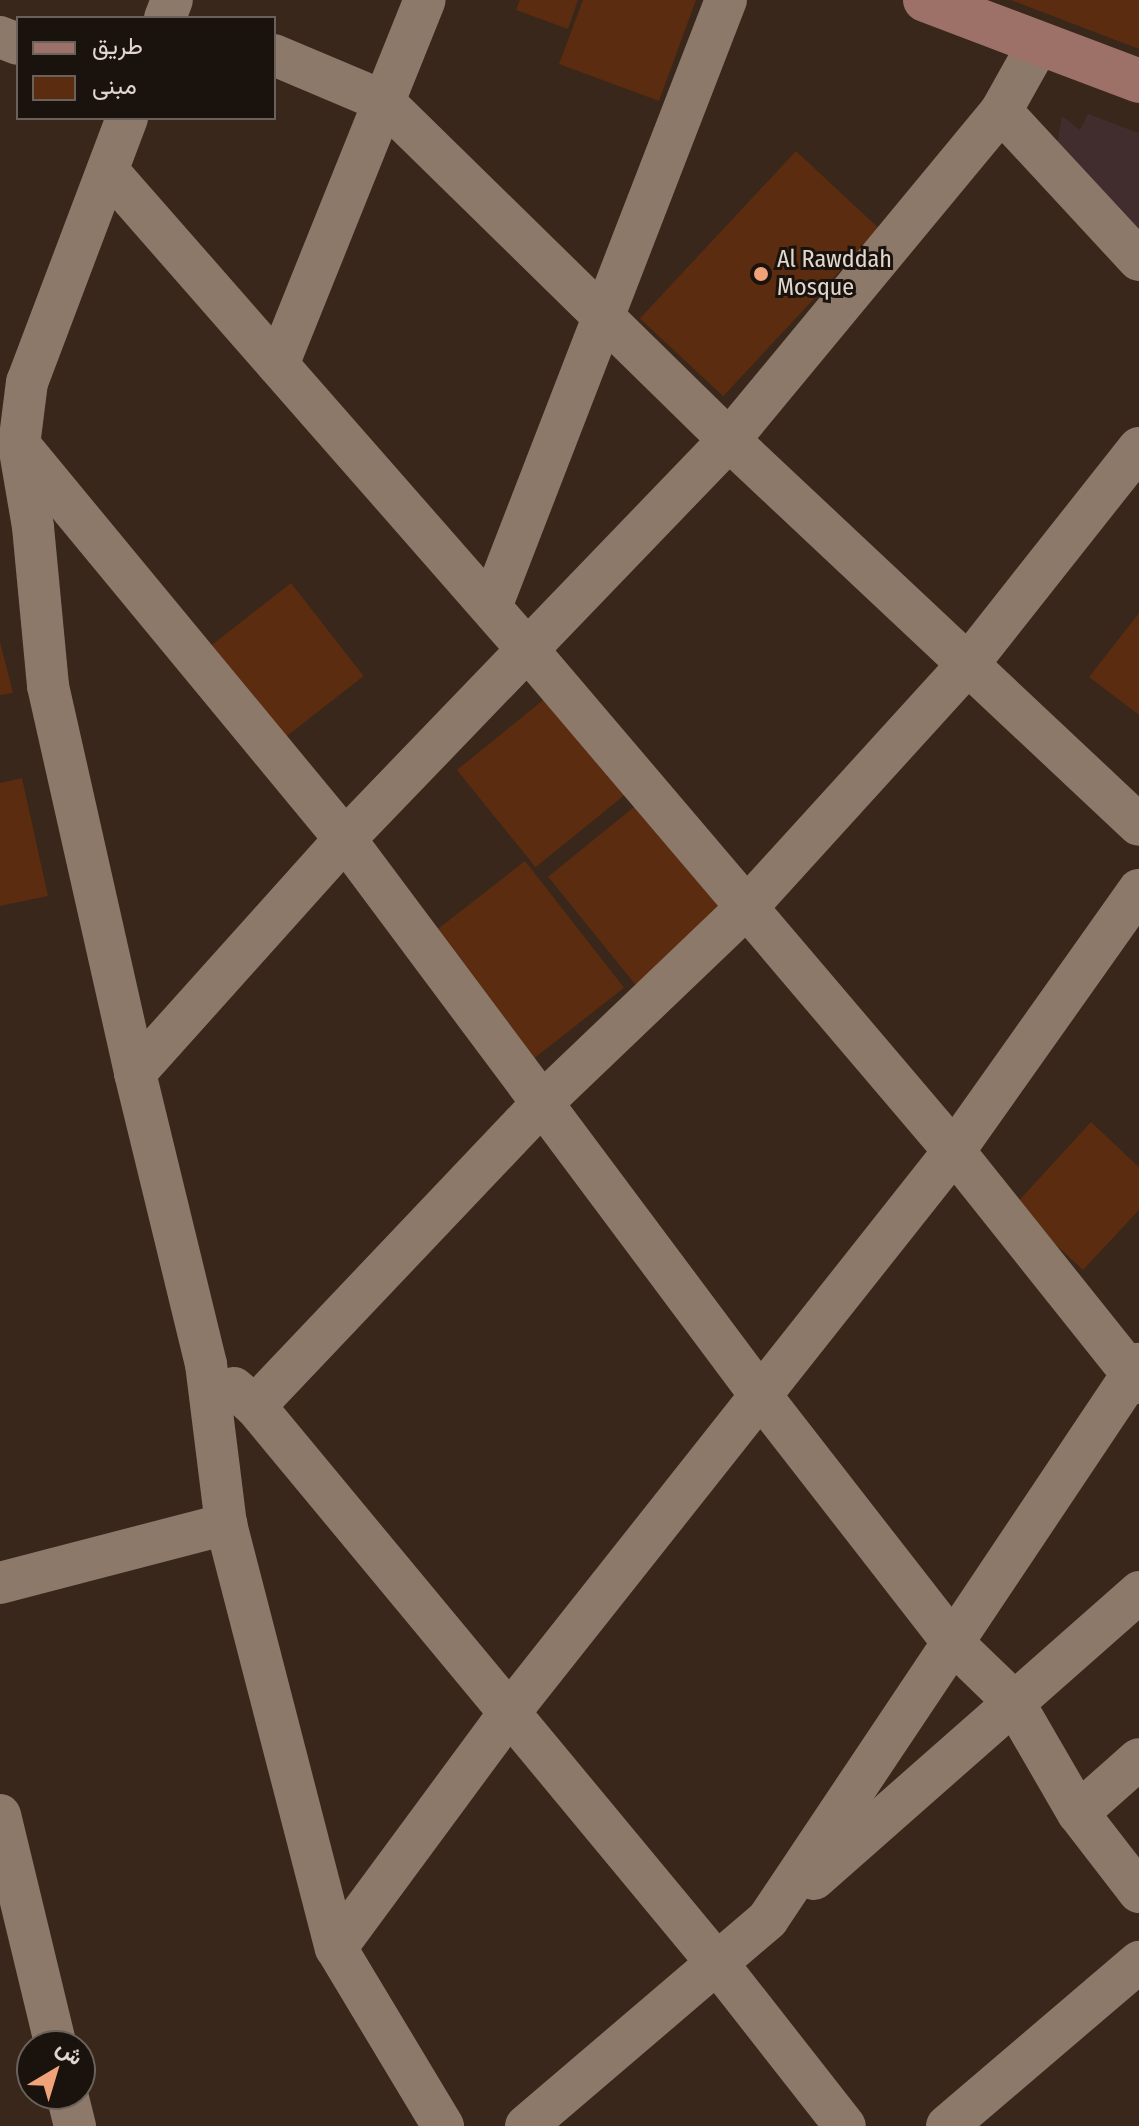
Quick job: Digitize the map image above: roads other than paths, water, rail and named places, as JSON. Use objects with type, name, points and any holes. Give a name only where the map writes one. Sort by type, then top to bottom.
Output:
[{"type":"street","points":[[278,365],[425,0]]},
{"type":"street","points":[[491,607],[605,321],[726,0]]},
{"type":"street","points":[[940,3],[1139,81]]},
{"type":"street","points":[[135,1073],[345,839],[729,440],[1001,111],[1039,43]]},
{"type":"street","points":[[276,56],[383,101],[729,440],[1139,825]]},
{"type":"street","points":[[1001,111],[1139,260]]},
{"type":"street","points":[[126,120],[27,382],[19,445],[33,527],[48,686],[135,1073],[206,1364],[226,1524],[336,1948],[443,2126]]},
{"type":"street","points":[[108,171],[527,649],[954,1151],[1137,1374],[768,1919]]},
{"type":"street","points":[[19,445],[345,839],[761,1396],[953,1643],[1013,1701],[1078,1813],[1139,1892]]},
{"type":"street","points":[[255,1406],[543,1102],[747,907],[969,663],[1139,448]]},
{"type":"street","points":[[336,1948],[509,1713],[954,1151],[1139,890]]},
{"type":"street","points":[[206,1364],[255,1406],[717,1963],[845,2126]]},
{"type":"street","points":[[0,1583],[226,1524]]},
{"type":"street","points":[[526,2126],[768,1919],[1139,1592]]},
{"type":"street","points":[[1078,1813],[1139,1759]]},
{"type":"street","points":[[0,1815],[52,2030]]},
{"type":"street","points":[[947,2126],[1139,1962]]},
{"type":"place","name":"Al Rawddah Mosque","points":[[761,274]]}]
